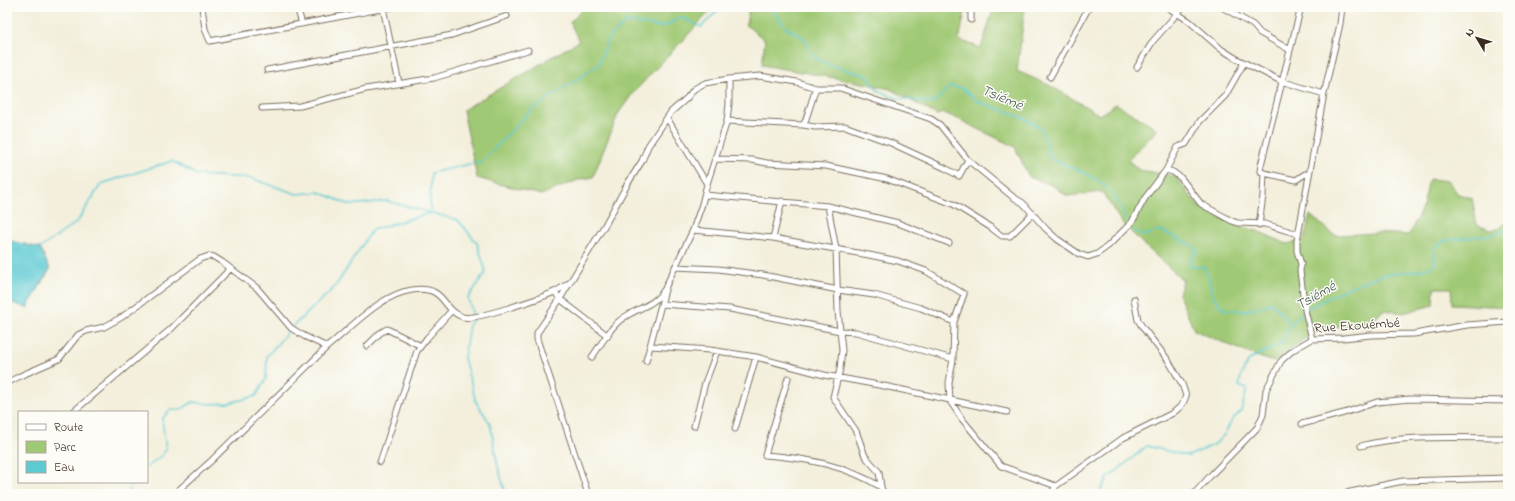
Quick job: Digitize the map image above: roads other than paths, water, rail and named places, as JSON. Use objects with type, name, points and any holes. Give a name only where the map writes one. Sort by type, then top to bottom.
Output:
[{"type":"street","points":[[202,7],[205,29],[210,41],[391,7]]},
{"type":"street","points":[[297,7],[302,24]]},
{"type":"street","points":[[971,7],[971,20]]},
{"type":"street","points":[[1050,77],[1089,7]]},
{"type":"street","points":[[1167,7],[1189,21],[1221,49],[1244,63],[1281,81],[1324,94]]},
{"type":"street","points":[[1137,67],[1153,40],[1183,7]]},
{"type":"street","points":[[1222,7],[1253,25],[1260,33],[1290,50]]},
{"type":"street","points":[[1301,7],[1281,81],[1260,171],[1296,180],[1304,174],[1309,175]]},
{"type":"street","points":[[1312,339],[1305,310],[1300,271],[1301,264],[1297,251],[1298,234],[1324,94],[1340,24],[1342,7]]},
{"type":"street","points":[[383,8],[399,84]]},
{"type":"street","points":[[268,70],[452,35],[507,16]]},
{"type":"street","points":[[262,108],[300,106],[366,89],[434,78],[528,50]]},
{"type":"street","points":[[588,494],[537,339],[539,330],[560,299],[606,222],[628,182],[642,161],[648,146],[671,112],[687,98],[694,88],[705,83],[760,76],[797,82],[816,88],[840,88],[931,119],[940,125],[968,160],[1013,197],[1024,203],[1046,229],[1072,250],[1088,257],[1097,254],[1108,246],[1132,222],[1145,198],[1166,170],[1173,154],[1178,147],[1186,144],[1200,121],[1225,96],[1244,63]]},
{"type":"street","points":[[592,357],[620,320],[652,303],[662,294],[666,286],[693,230],[705,195],[707,184],[727,121],[729,79]]},
{"type":"street","points":[[803,125],[816,88]]},
{"type":"street","points":[[667,118],[707,184]]},
{"type":"street","points":[[727,121],[815,127],[845,126],[891,142],[959,176],[968,160]]},
{"type":"street","points":[[715,159],[752,160],[767,163],[826,166],[887,178],[953,204],[1002,236],[1010,236],[1032,214]]},
{"type":"street","points":[[1166,170],[1173,172],[1181,178],[1201,204],[1232,221],[1259,225],[1265,224],[1298,234]]},
{"type":"street","points":[[1259,225],[1264,196],[1264,173]]},
{"type":"street","points":[[705,195],[828,206],[898,223],[949,243]]},
{"type":"street","points":[[773,238],[782,201]]},
{"type":"street","points":[[828,206],[836,249],[842,350],[833,397],[856,431],[866,456],[879,472],[880,487],[884,494]]},
{"type":"street","points":[[693,230],[773,238],[898,261],[926,272],[964,294],[954,322],[953,359],[949,383],[950,401],[962,419],[1001,466],[1056,486]]},
{"type":"street","points":[[7,383],[59,359],[78,335],[86,331],[104,327],[122,317],[200,259],[209,256],[214,257],[257,288],[291,328],[327,347]]},
{"type":"street","points":[[675,267],[718,269],[763,275],[838,290],[874,295],[921,308],[954,322]]},
{"type":"street","points":[[74,411],[171,329],[230,269]]},
{"type":"street","points":[[174,494],[211,461],[327,347],[379,304],[404,292],[417,290],[434,292],[444,300],[452,310],[464,318],[474,317],[516,306],[555,292],[568,284]]},
{"type":"street","points":[[646,361],[666,286]]},
{"type":"street","points":[[555,292],[560,299],[608,336]]},
{"type":"street","points":[[1051,494],[1056,486],[1123,438],[1173,413],[1184,401],[1186,396],[1182,384],[1168,360],[1138,320],[1134,299]]},
{"type":"street","points":[[662,304],[730,308],[840,331],[856,332],[953,359]]},
{"type":"street","points":[[380,462],[414,358],[426,338],[452,310]]},
{"type":"street","name":"Rue Ekouémbé","points":[[1194,494],[1258,428],[1263,415],[1266,390],[1281,361],[1293,350],[1312,339],[1414,334],[1467,325],[1508,322]]},
{"type":"street","points":[[367,346],[380,333],[387,330],[421,346]]},
{"type":"street","points":[[651,346],[717,351],[756,357],[837,378],[1007,412]]},
{"type":"street","points":[[694,426],[706,382],[717,351]]},
{"type":"street","points":[[735,429],[756,357]]},
{"type":"street","points":[[788,378],[765,455],[812,460],[837,467],[880,487]]},
{"type":"street","points":[[1302,424],[1344,413],[1377,402],[1410,399],[1508,401]]},
{"type":"street","points":[[1361,446],[1379,442],[1413,439],[1508,438]]},
{"type":"street","points":[[1342,494],[1403,481],[1508,478]]},
{"type":"water","points":[[7,240],[40,248],[50,269],[27,308],[7,301]]},
{"type":"waterway","name":"Tsiémé","points":[[709,7],[716,12],[722,7]]},
{"type":"waterway","name":"Tsiémé","points":[[769,7],[787,28],[804,38],[812,55],[830,65],[868,76],[877,90],[896,98],[934,103],[950,86],[962,88],[977,101],[1024,118],[1041,129],[1051,159],[1076,169],[1098,181],[1107,188],[1122,208],[1126,222]]},
{"type":"waterway","points":[[148,466],[166,450],[162,419],[170,410],[180,410],[193,402],[209,404],[229,403],[256,396],[266,379],[267,356],[291,328],[335,287],[372,230],[430,213],[431,173],[483,161],[530,111],[598,65],[609,38],[626,22],[663,27],[681,17],[701,27],[716,12]]},
{"type":"waterway","points":[[39,249],[77,222],[101,184],[172,161],[197,175],[250,178],[297,194],[319,192],[350,205],[387,201],[458,220],[477,243],[486,272],[468,298],[473,315]]},
{"type":"waterway","name":"Tsiémé","points":[[1307,309],[1361,282],[1387,274],[1423,270],[1430,267],[1436,264],[1433,248],[1444,241],[1497,234],[1508,229]]},
{"type":"waterway","name":"Tsiémé","points":[[1133,230],[1143,236],[1160,230],[1191,245],[1198,251],[1190,259],[1190,267],[1204,267],[1213,295],[1223,309],[1244,311],[1272,303],[1291,324],[1304,311]]},
{"type":"waterway","points":[[473,319],[469,325],[464,358],[476,402],[490,423],[498,467],[506,494]]},
{"type":"waterway","points":[[1098,494],[1108,478],[1147,446],[1188,456],[1214,445],[1224,435],[1232,420],[1241,411],[1247,389],[1239,386],[1241,376],[1248,361],[1282,343],[1291,324]]},
{"type":"waterway","points":[[127,494],[132,483]]}]
